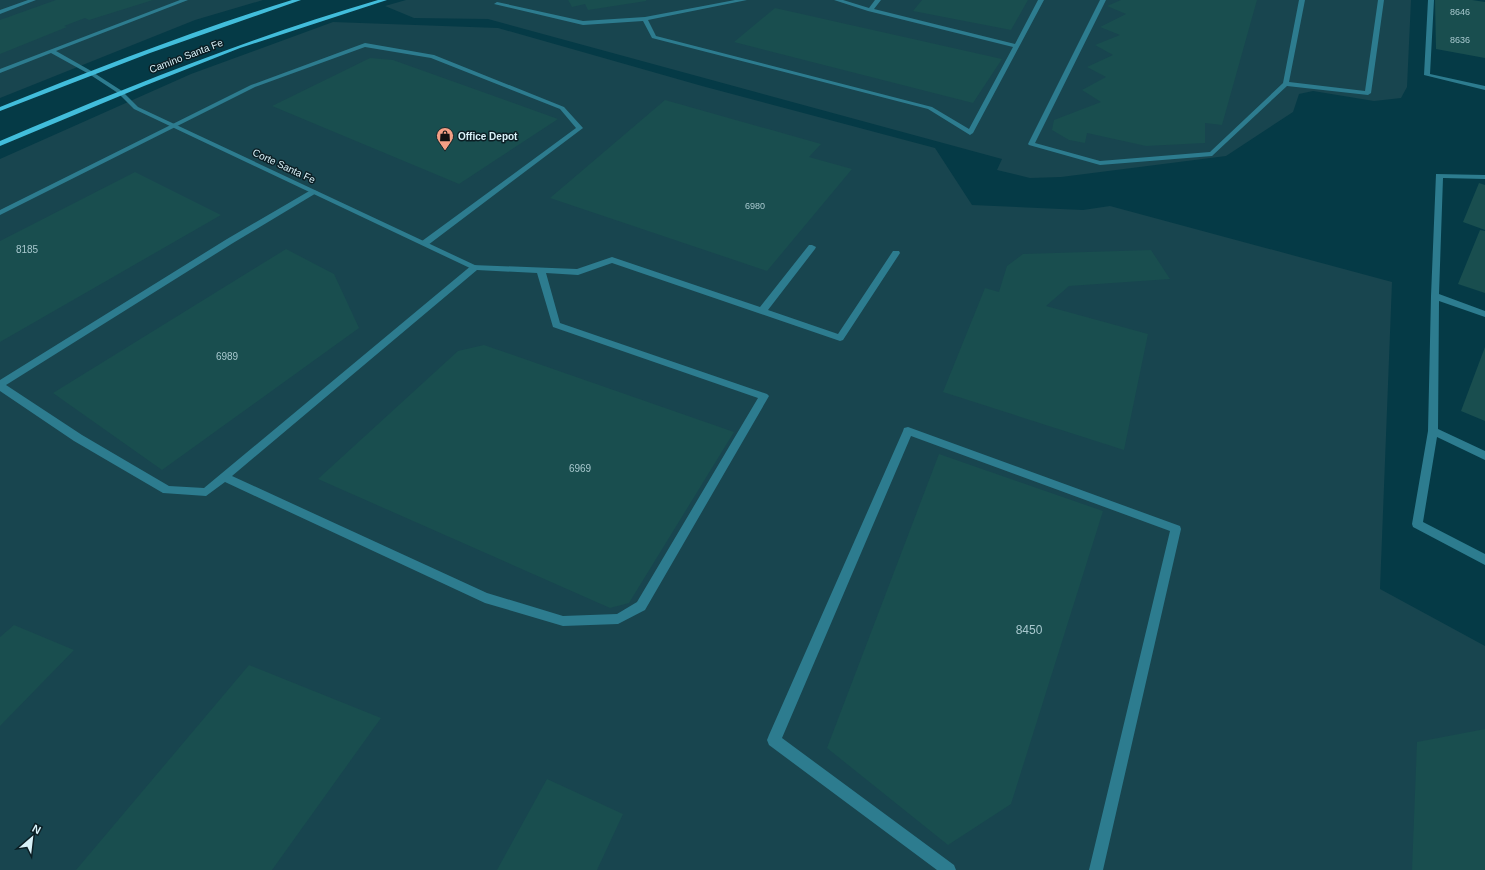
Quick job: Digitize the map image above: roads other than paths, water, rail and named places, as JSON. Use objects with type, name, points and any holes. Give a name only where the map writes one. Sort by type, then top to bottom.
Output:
[{"type":"main road","name":"Camino Santa Fe","points":[[0,109],[249,15],[298,0]]},
{"type":"main road","name":"Camino Santa Fe","points":[[0,144],[120,92],[281,31],[384,0]]},
{"type":"street","points":[[0,12],[34,0]]},
{"type":"street","points":[[0,71],[53,52],[185,0]]},
{"type":"street","points":[[497,4],[583,23],[645,19],[744,0]]},
{"type":"street","points":[[836,0],[870,10],[1016,46]]},
{"type":"street","points":[[870,10],[878,0]]},
{"type":"street","points":[[645,19],[654,38],[930,108],[970,133],[1041,0]]},
{"type":"street","points":[[1104,0],[1031,144],[1100,164],[1212,154],[1286,84],[1302,0]]},
{"type":"street","points":[[1286,84],[1368,93],[1381,0]]},
{"type":"street","points":[[1431,0],[1427,75],[1485,88]]},
{"type":"street","points":[[0,213],[253,86],[365,45],[432,56],[562,108],[580,128],[425,243]]},
{"type":"street","name":"Corte Santa Fe","points":[[53,52],[92,73],[120,92],[136,108],[475,267]]},
{"type":"street","points":[[1485,177],[1439,176],[1433,431],[1418,524],[1485,560]]},
{"type":"street","points":[[314,192],[223,245],[0,385],[78,438],[167,490],[206,492],[475,267],[578,272],[612,260],[840,338],[896,253]]},
{"type":"street","points":[[762,311],[812,247]]},
{"type":"street","points":[[224,477],[485,598],[563,621],[618,619],[641,606],[764,396],[556,325],[541,271]]},
{"type":"street","points":[[1435,296],[1485,314]]},
{"type":"street","points":[[949,870],[774,740],[908,431],[1176,529],[1096,870]]},
{"type":"street","points":[[1433,431],[1485,456]]},
{"type":"place","name":"Office Depot","points":[[445,151]]}]
